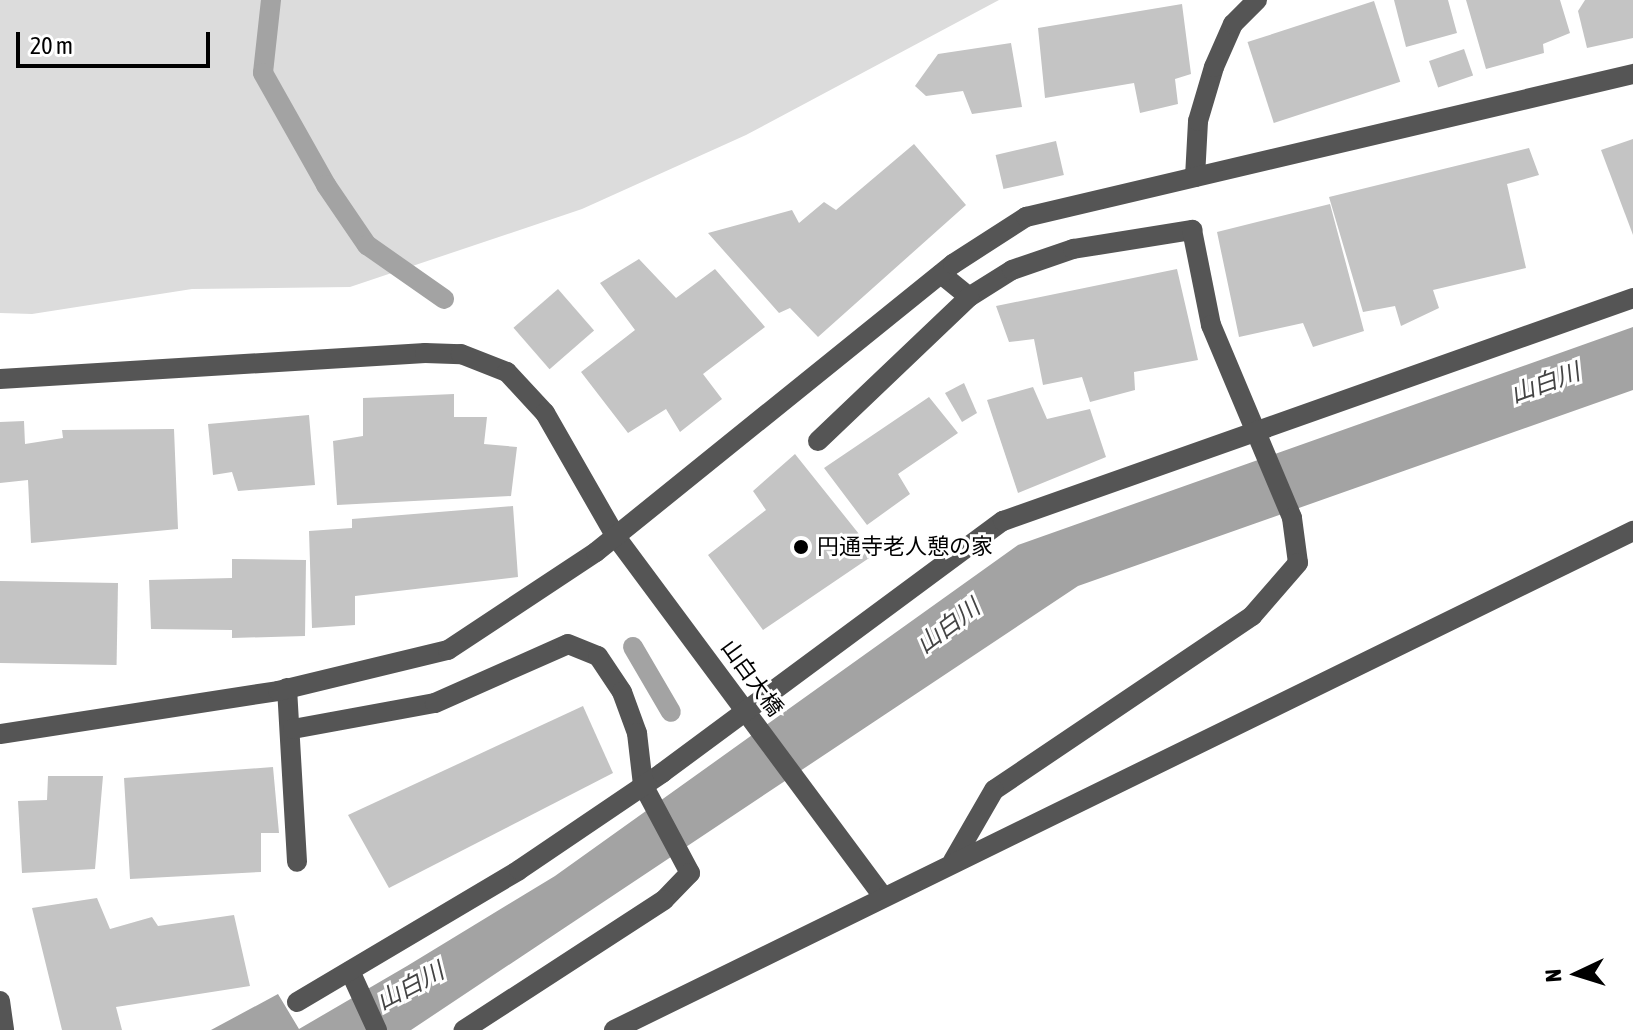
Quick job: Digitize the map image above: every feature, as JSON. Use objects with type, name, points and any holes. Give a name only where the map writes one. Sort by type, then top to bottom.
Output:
[{"type":"street","points":[[1195,177],[1198,121],[1214,67],[1233,24],[1257,0]]},
{"type":"street","points":[[0,734],[287,688],[448,650],[616,537],[941,274],[1026,217],[1633,74]]},
{"type":"street","points":[[818,441],[969,297],[1012,270],[1073,249],[1192,230],[1211,325],[1292,518],[1298,563],[1252,616],[994,790],[953,862]]},
{"type":"street","points":[[941,274],[969,297]]},
{"type":"street","points":[[297,1002],[643,785],[1003,521],[1259,436],[1633,298]]},
{"type":"street","name":"山白大橋","points":[[0,379],[461,354],[507,372],[545,413],[616,537],[883,896]]},
{"type":"street","points":[[614,1030],[1633,531]]},
{"type":"street","points":[[293,729],[435,703],[568,644],[598,656],[622,692],[637,733],[643,785],[690,873],[664,900],[464,1030]]},
{"type":"street","points":[[287,688],[293,729],[297,862]]},
{"type":"street","points":[[350,971],[377,1030]]},
{"type":"street","points":[[0,1001],[4,1030]]},
{"type":"shaded area","points":[[0,0],[999,0],[746,135],[582,209],[350,287],[192,289],[32,314],[0,313]]},
{"type":"water","name":"山白川","points":[[1633,327],[1633,390],[1078,586],[411,1030],[211,1030],[278,994],[299,1029],[407,966],[555,876],[1018,545]]},
{"type":"building","points":[[1394,0],[1448,0],[1457,33],[1406,47]]},
{"type":"building","points":[[1466,0],[1560,0],[1570,33],[1543,44],[1544,53],[1486,69]]},
{"type":"building","points":[[1585,0],[1633,0],[1633,38],[1587,48],[1578,11]]},
{"type":"building","points":[[1374,1],[1400,82],[1274,123],[1248,42]]},
{"type":"building","points":[[1182,4],[1191,74],[1175,79],[1178,104],[1140,113],[1134,83],[1045,98],[1038,28]]},
{"type":"building","points":[[1011,43],[1022,107],[972,114],[963,91],[926,96],[915,86],[938,54]]},
{"type":"building","points":[[1464,49],[1473,75],[1438,88],[1429,61]]},
{"type":"building","points":[[1633,139],[1633,235],[1601,150]]},
{"type":"building","points":[[1056,141],[1064,175],[1003,189],[996,155]]},
{"type":"building","points":[[914,144],[966,205],[818,337],[790,308],[779,313],[708,233],[792,210],[799,223],[824,202],[836,210]]},
{"type":"building","points":[[1529,148],[1539,175],[1507,184],[1526,268],[1433,290],[1439,308],[1401,326],[1395,306],[1363,312],[1329,197]]},
{"type":"building","points":[[1330,204],[1364,331],[1313,347],[1303,323],[1239,337],[1217,232]]},
{"type":"building","points":[[639,259],[676,298],[715,269],[765,327],[703,374],[722,399],[680,432],[666,409],[628,433],[581,372],[635,330],[600,283]]},
{"type":"building","points":[[1177,269],[1198,360],[1134,372],[1135,390],[1090,402],[1082,377],[1043,385],[1034,339],[1009,342],[996,306]]},
{"type":"building","points":[[558,289],[594,331],[550,369],[513,328]]},
{"type":"building","points":[[964,383],[977,413],[962,422],[945,393]]},
{"type":"building","points":[[1033,387],[1047,419],[1090,409],[1106,457],[1018,493],[987,400]]},
{"type":"building","points":[[454,394],[454,417],[487,417],[484,444],[517,447],[511,496],[337,505],[333,441],[363,436],[363,398]]},
{"type":"building","points":[[929,397],[958,433],[898,474],[910,494],[867,525],[824,468]]},
{"type":"building","points":[[309,415],[315,485],[238,491],[232,472],[213,475],[208,424]]},
{"type":"building","points":[[24,421],[25,444],[63,438],[62,430],[174,429],[178,529],[31,543],[28,480],[0,483],[0,422]]},
{"type":"building","points":[[795,454],[875,554],[763,630],[708,555],[766,510],[753,491]]},
{"type":"building","points":[[513,506],[518,577],[355,596],[355,625],[312,628],[309,531],[352,528],[352,519]]},
{"type":"building","points":[[232,559],[306,560],[305,636],[232,638],[232,630],[151,629],[149,580],[232,578]]},
{"type":"building","points":[[0,581],[118,583],[117,665],[0,663]]},
{"type":"building","points":[[583,706],[613,773],[389,888],[348,815]]},
{"type":"building","points":[[273,767],[279,833],[261,833],[261,872],[130,879],[124,778]]},
{"type":"building","points":[[48,776],[103,776],[95,869],[22,873],[18,801],[47,800]]},
{"type":"building","points":[[97,898],[110,929],[152,917],[158,926],[234,915],[250,986],[116,1007],[122,1030],[62,1030],[32,908]]},
{"type":"waterway","points":[[271,0],[263,73],[326,185],[367,245],[444,299]]},
{"type":"waterway","points":[[633,647],[671,712]]},
{"type":"place","name":"円通寺老人憩の家","points":[[801,547]]}]
